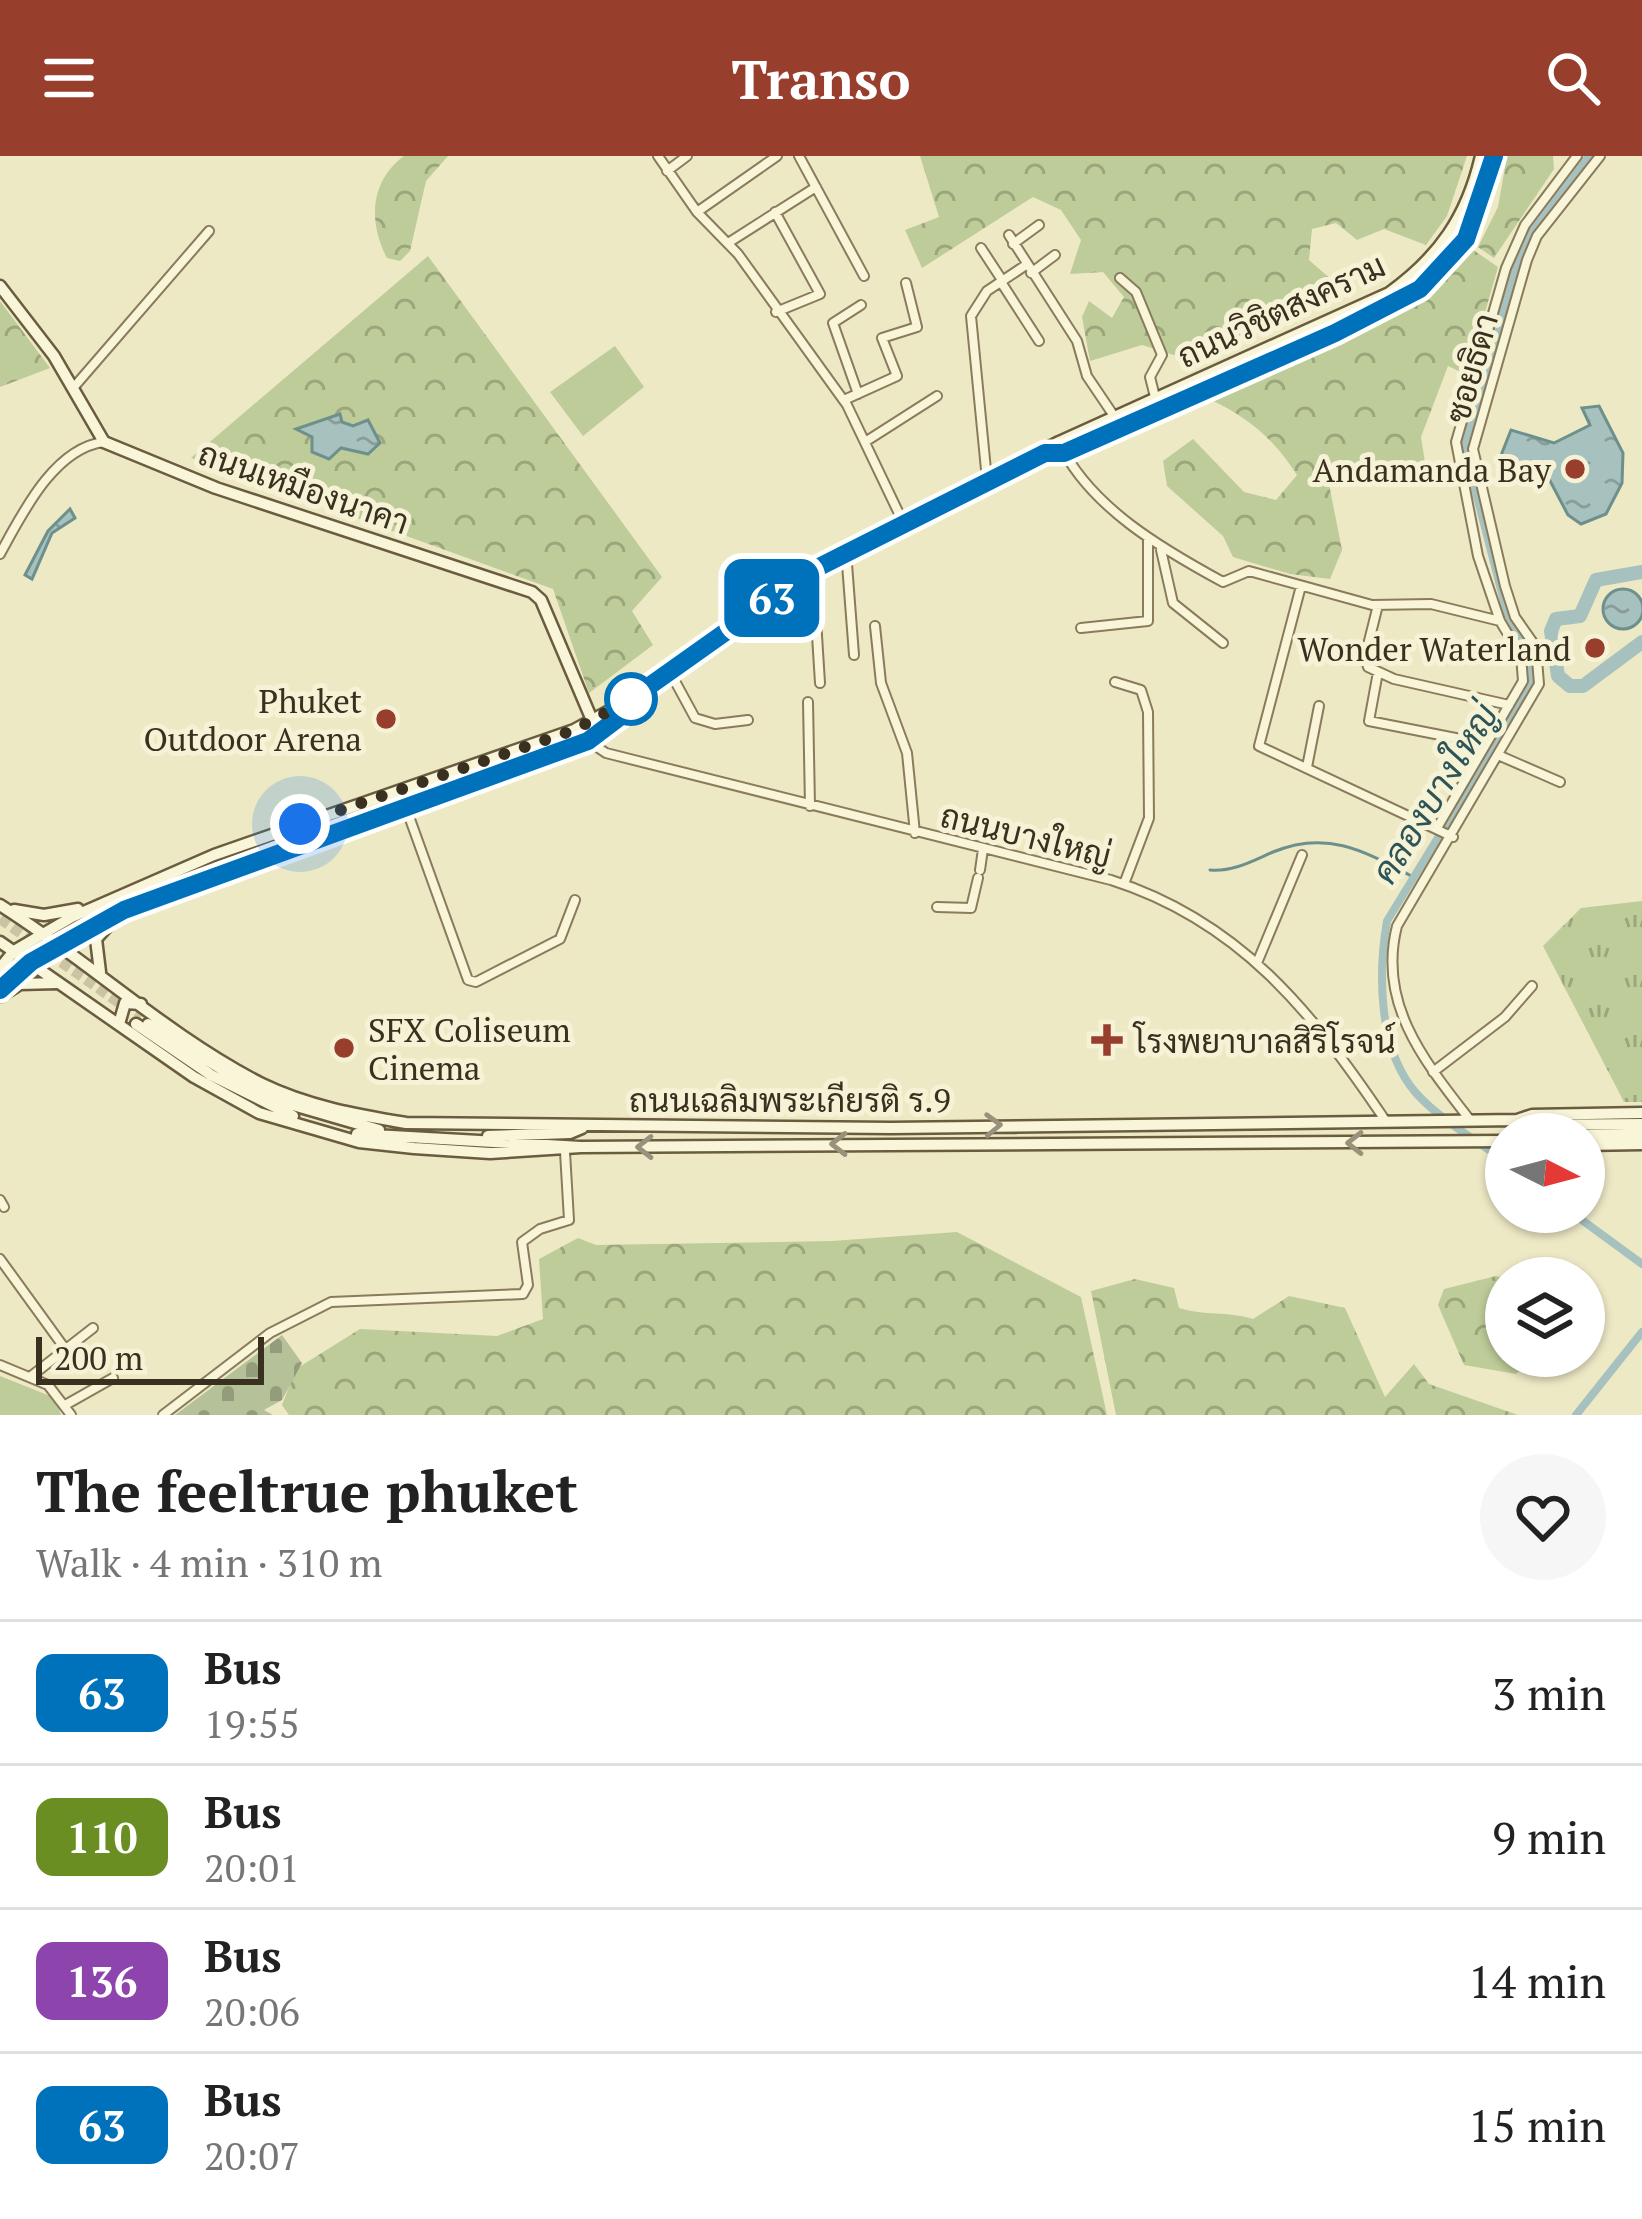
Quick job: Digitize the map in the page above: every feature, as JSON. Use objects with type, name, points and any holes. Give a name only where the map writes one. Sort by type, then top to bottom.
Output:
[{"type":"main road","name":"ถนนวิชิตสงคราม","points":[[1061,447],[1114,416],[1327,325],[1424,268],[1460,219],[1480,156]]},
{"type":"main road","name":"ถนนวิชิตสงคราม","points":[[0,968],[14,951],[44,932],[214,855],[574,730],[631,699],[847,551],[1045,453],[1335,333],[1420,289],[1466,239],[1494,156]]},
{"type":"main road","points":[[0,286],[74,387],[104,442]]},
{"type":"main road","name":"ถนนเหมืองนาคา","points":[[104,442],[216,488],[532,592],[541,600],[592,720]]},
{"type":"main road","name":"ถนนวิชิตสงคราม","points":[[0,993],[31,962],[124,910],[588,741],[621,716],[631,699]]},
{"type":"main road","points":[[0,904],[44,915],[98,904],[107,918]]},
{"type":"main road","name":"ถนนเฉลิมพระเกียรติ ร.9","points":[[0,904],[265,1085],[341,1112],[440,1125],[582,1128],[1485,1120]]},
{"type":"main road","points":[[123,992],[100,973],[94,948],[96,939],[124,910]]},
{"type":"main road","name":"ถนนเฉลิมพระเกียรติ ร.9","points":[[0,942],[194,1078],[277,1118],[359,1142],[565,1152],[581,1147],[1485,1141]]},
{"type":"main road","points":[[0,993],[20,984],[60,983]]},
{"type":"main road","points":[[119,1024],[125,1003],[141,1004]]},
{"type":"main road","points":[[581,1147],[432,1142],[354,1134],[309,1122],[265,1106],[138,1022],[235,1081],[331,1120],[413,1135],[570,1133],[582,1128]]},
{"type":"main road","name":"ถนนเฉลิมพระเกียรติ ร.9","points":[[1605,1113],[1642,1113]]},
{"type":"main road","points":[[1605,1124],[1642,1124]]},
{"type":"main road","points":[[1605,1135],[1642,1134]]},
{"type":"main road","points":[[1605,1145],[1642,1144]]},
{"type":"street","points":[[658,156],[844,400],[903,523]]},
{"type":"street","points":[[667,171],[687,156]]},
{"type":"street","points":[[697,212],[777,156]]},
{"type":"street","points":[[800,156],[864,276]]},
{"type":"street","points":[[1437,828],[1523,681],[1521,656],[1488,590],[1456,442],[1506,268],[1525,225],[1577,156]]},
{"type":"street","name":"ซอยธิดา","points":[[1470,1120],[1413,1047],[1389,955],[1397,926],[1539,684],[1536,646],[1515,617],[1505,586],[1473,449],[1532,248],[1600,156]]},
{"type":"street","points":[[728,243],[816,187]]},
{"type":"street","points":[[775,212],[820,294],[776,312]]},
{"type":"street","points":[[1040,225],[1011,240],[1077,341],[1087,376],[1114,416]]},
{"type":"street","points":[[74,387],[209,231]]},
{"type":"street","points":[[981,248],[1039,341]]},
{"type":"street","points":[[987,482],[971,316],[987,291],[1055,255]]},
{"type":"street","points":[[1120,278],[1136,292],[1162,355],[1150,378],[1155,398]]},
{"type":"street","points":[[844,400],[897,376],[882,338],[917,327],[906,283]]},
{"type":"street","points":[[858,394],[832,322],[861,305]]},
{"type":"street","points":[[865,442],[938,396]]},
{"type":"street","points":[[0,554],[34,494],[86,444],[104,442]]},
{"type":"street","points":[[1061,447],[1111,507],[1161,549],[1223,582],[1249,571],[1378,604],[1431,604],[1501,621]]},
{"type":"street","points":[[1081,628],[1148,621],[1148,536]]},
{"type":"street","points":[[1161,549],[1173,603],[1223,643]]},
{"type":"street","points":[[847,551],[854,655]]},
{"type":"street","points":[[813,570],[820,683]]},
{"type":"street","points":[[1301,586],[1258,746],[1453,837]]},
{"type":"street","points":[[1488,590],[1505,586]]},
{"type":"street","points":[[1378,604],[1365,660],[1378,673],[1509,705]]},
{"type":"street","points":[[875,626],[881,683],[908,753],[915,833]]},
{"type":"street","points":[[670,672],[695,718],[715,724],[748,720]]},
{"type":"street","points":[[1378,673],[1369,721],[1486,744]]},
{"type":"street","points":[[1115,682],[1141,690],[1148,712],[1148,820],[1124,884]]},
{"type":"street","points":[[808,702],[811,806]]},
{"type":"street","points":[[1307,767],[1319,706]]},
{"type":"street","name":"ถนนบางใหญ่","points":[[574,730],[606,753],[1124,884],[1182,907],[1236,941],[1257,963],[1334,1046],[1385,1120]]},
{"type":"street","points":[[1498,755],[1560,782]]},
{"type":"street","points":[[406,806],[468,980],[476,982],[560,939],[574,900]]},
{"type":"street","points":[[937,907],[971,908],[983,849]]},
{"type":"street","points":[[1257,963],[1302,855]]},
{"type":"street","points":[[1433,1072],[1505,1017],[1532,986]]},
{"type":"street","points":[[163,1415],[270,1333],[331,1302],[523,1294],[528,1285],[519,1246],[540,1229],[569,1220],[565,1152]]},
{"type":"street","points":[[0,1259],[65,1350]]},
{"type":"street","points":[[30,1378],[93,1328]]},
{"type":"street","points":[[0,1365],[48,1385],[71,1415]]},
{"type":"street","points":[[67,1404],[113,1378]]},
{"type":"green space","points":[[404,156],[448,156],[426,181],[410,251],[400,261],[387,258],[375,216],[384,177]]},
{"type":"green space","points":[[920,156],[1467,156],[1447,216],[1426,245],[1384,229],[1357,240],[1336,223],[1312,229],[1309,260],[1333,281],[1319,303],[1232,348],[1174,355],[1142,345],[1090,361],[1082,317],[1089,301],[1112,318],[1124,297],[1103,272],[1070,274],[1081,240],[1061,210],[1033,197],[922,268],[905,230],[939,217]]},
{"type":"green space","points":[[1507,156],[1553,156],[1554,169],[1494,258],[1478,247],[1498,207]]},
{"type":"green space","points":[[1472,249],[1498,267],[1467,375],[1448,366],[1421,437],[1427,475],[1385,480],[1368,469],[1328,479],[1342,550],[1330,579],[1290,574],[1233,557],[1223,536],[1167,486],[1163,461],[1193,439],[1244,492],[1276,500],[1297,475],[1259,430],[1209,399],[1407,310],[1438,290]]},
{"type":"green space","points":[[428,256],[662,577],[632,611],[653,645],[589,693],[553,589],[191,458]]},
{"type":"green space","points":[[0,301],[50,368],[0,387]]},
{"type":"green space","points":[[615,346],[644,387],[583,436],[550,392]]},
{"type":"green space","points":[[571,741],[197,878],[114,902]]},
{"type":"green space","points":[[1642,901],[1642,1102],[1624,1102],[1543,946],[1581,908]]},
{"type":"green space","points":[[957,1232],[1081,1297],[1107,1415],[289,1415],[282,1405],[296,1369],[360,1329],[497,1336],[543,1319],[539,1259],[578,1238],[596,1245],[832,1241]]},
{"type":"green space","points":[[1135,1279],[1174,1288],[1179,1308],[1198,1312],[1253,1319],[1289,1296],[1345,1308],[1385,1397],[1414,1364],[1429,1384],[1518,1415],[1116,1415],[1091,1291]]},
{"type":"green space","points":[[1485,1279],[1485,1369],[1464,1365],[1438,1305],[1444,1289]]},
{"type":"green space","points":[[282,1335],[302,1363],[282,1400],[264,1410],[273,1415],[175,1415]]},
{"type":"green space","points":[[0,1376],[55,1398],[61,1415],[0,1415]]},
{"type":"water","name":"Andamanda Bay","points":[[1599,406],[1623,453],[1622,483],[1606,514],[1581,524],[1568,515],[1548,477],[1500,458],[1511,430],[1554,443],[1590,425],[1582,408]]},
{"type":"water","points":[[340,414],[342,422],[353,426],[368,420],[380,443],[368,454],[341,448],[329,459],[312,452],[312,437],[296,429]]},
{"type":"water","points":[[70,509],[75,518],[52,533],[32,579],[25,575],[48,531]]},
{"type":"water","points":[[1623,589],[1637,595],[1643,609],[1637,623],[1623,629],[1609,623],[1603,609],[1609,595]]},
{"type":"waterway","name":"คลองบางใหญ่","points":[[1485,1147],[1436,1112],[1403,1075],[1384,1010],[1384,942],[1387,921],[1530,687],[1531,654],[1508,617],[1464,446],[1519,256],[1531,230],[1589,156]]},
{"type":"waterway","points":[[1642,572],[1596,580],[1580,616],[1556,619],[1551,631],[1558,676],[1570,686],[1583,686],[1642,642]]},
{"type":"waterway","points":[[1210,870],[1235,868],[1293,845],[1329,843],[1363,852],[1415,878]]},
{"type":"waterway","name":"คลองบางใหญ่","points":[[1600,1233],[1642,1264]]},
{"type":"waterway","name":"คลองบางใหญ่","points":[[1576,1415],[1642,1332]]},
{"type":"tunnel","points":[[0,919],[140,1018]]},
{"type":"bus line","name":"63","points":[[0,990],[31,962],[124,910],[588,741],[621,716],[631,699],[837,556],[1045,453],[1064,453],[1163,405],[1248,373],[1420,289],[1466,239],[1494,156]]},
{"type":"place","name":"Andamanda Bay","points":[[1575,469]]},
{"type":"place","name":"Wonder Waterland","points":[[1595,648]]},
{"type":"place","name":"Phuket Outdoor Arena","points":[[386,719]]},
{"type":"place","name":"โรงพยาบาลสิริโรจน์","points":[[1107,1040]]},
{"type":"place","name":"SFX Coliseum Cinema","points":[[344,1048]]},
{"type":"route","points":[[300,824],[574,730],[614,704],[631,699]]}]
